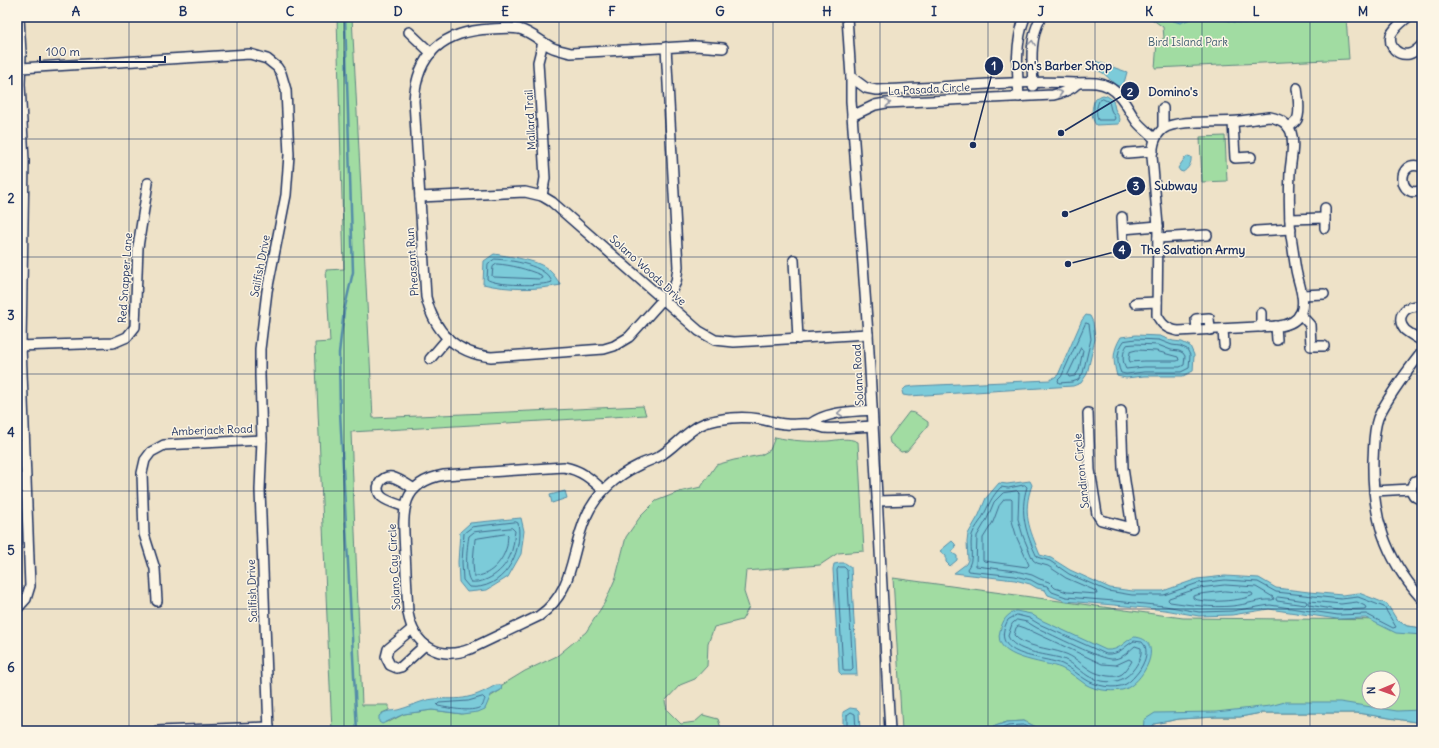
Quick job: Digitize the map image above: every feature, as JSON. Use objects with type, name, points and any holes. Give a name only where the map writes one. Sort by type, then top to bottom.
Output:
[{"type":"street","points":[[17,609],[26,599],[30,586],[19,346],[19,232],[24,161],[20,84],[22,54],[20,17]]},
{"type":"street","name":"Solana Road","points":[[846,17],[868,334],[890,731]]},
{"type":"street","points":[[1019,97],[1017,53],[1019,36],[1025,17]]},
{"type":"street","points":[[1033,96],[1032,48],[1036,26],[1041,17]]},
{"type":"street","points":[[1408,17],[1392,34],[1392,46],[1398,52],[1406,54],[1414,52],[1422,45]]},
{"type":"street","name":"Pheasant Run","points":[[511,28],[531,34],[543,42],[560,50],[571,52],[666,47],[678,267],[676,282],[663,300],[629,337],[614,346],[604,349],[491,357],[482,356],[461,348],[440,330],[428,309],[426,297],[414,101],[418,75],[423,62],[430,53],[438,45],[459,34],[481,29],[511,28]]},
{"type":"street","points":[[409,32],[430,53]]},
{"type":"street","name":"Mallard Trail","points":[[542,196],[545,178],[538,62],[543,42]]},
{"type":"street","points":[[666,47],[695,46],[723,48]]},
{"type":"street","name":"Sailfish Drive","points":[[21,68],[250,54],[267,59],[277,67],[281,73],[286,90],[288,167],[286,195],[266,292],[260,374],[262,440],[260,490],[269,729]]},
{"type":"street","name":"La Pasada Circle","points":[[851,77],[866,88],[876,90],[1061,81],[1100,83],[1113,90],[1122,98],[1139,124],[1155,139]]},
{"type":"street","name":"La Pasada Circle","points":[[852,116],[875,105],[886,103],[1019,97],[1062,93],[1078,83]]},
{"type":"street","points":[[1286,124],[1295,123],[1298,120],[1297,88]]},
{"type":"street","points":[[1163,108],[1163,128],[1155,139],[1152,151],[1158,226],[1157,315],[1160,321],[1170,330],[1178,332],[1278,326],[1292,322],[1300,314],[1303,304],[1296,270],[1290,219],[1290,173],[1293,141],[1291,132],[1286,124],[1277,118],[1270,117],[1233,122],[1177,124],[1163,128]]},
{"type":"street","points":[[1233,122],[1235,158],[1251,157]]},
{"type":"street","points":[[1127,153],[1152,151]]},
{"type":"street","points":[[1422,167],[1416,165],[1407,168],[1403,173],[1402,179],[1408,190],[1416,192],[1422,190]]},
{"type":"street","name":"Red Snapper Lane","points":[[19,346],[113,343],[122,340],[131,334],[136,322],[138,247],[148,183]]},
{"type":"street","name":"Solano Woods Drive","points":[[420,197],[525,192],[542,196],[552,202],[699,331],[716,340],[734,342],[868,334]]},
{"type":"street","points":[[1290,219],[1325,213],[1325,228]]},
{"type":"street","points":[[1122,218],[1123,238]]},
{"type":"street","points":[[1123,229],[1158,226]]},
{"type":"street","points":[[1256,231],[1291,229]]},
{"type":"street","points":[[1158,238],[1207,235]]},
{"type":"street","points":[[794,260],[798,339]]},
{"type":"street","points":[[1302,295],[1324,294]]},
{"type":"street","points":[[1135,303],[1157,302]]},
{"type":"street","points":[[1422,307],[1409,307],[1405,310],[1402,324],[1406,330],[1422,341]]},
{"type":"street","points":[[1260,314],[1261,327]]},
{"type":"street","points":[[1300,314],[1310,325],[1311,346],[1324,346]]},
{"type":"street","points":[[1277,340],[1278,326]]},
{"type":"street","points":[[1224,329],[1224,345]]},
{"type":"street","points":[[430,359],[448,338]]},
{"type":"street","points":[[1421,598],[1401,572],[1390,554],[1382,534],[1374,491],[1374,436],[1377,422],[1392,396],[1422,352]]},
{"type":"street","name":"Solano Cay Circle","points":[[810,424],[822,416],[830,414],[872,410]]},
{"type":"street","name":"Sandiron Circle","points":[[1088,413],[1090,470],[1097,514],[1101,520],[1132,528],[1123,468],[1121,411]]},
{"type":"street","name":"Solano Cay Circle","points":[[603,490],[582,472],[564,467],[444,475],[435,476],[424,481],[414,489],[408,498],[403,515],[408,613],[412,629],[416,637],[428,648],[442,653],[459,653],[539,616],[548,610],[562,592],[582,525],[603,490],[638,465],[658,457],[667,451],[682,436],[704,424],[724,420],[752,418],[783,424],[810,424],[824,428],[873,426]]},
{"type":"street","name":"Amberjack Road","points":[[158,601],[155,569],[144,534],[142,473],[145,460],[151,452],[164,445],[262,440]]},
{"type":"street","points":[[405,507],[383,498],[378,489],[380,481],[383,478],[391,477],[414,489]]},
{"type":"street","points":[[1422,479],[1415,481],[1411,489],[1416,497],[1422,499]]},
{"type":"street","points":[[1374,491],[1411,489]]},
{"type":"street","points":[[877,501],[910,500]]},
{"type":"street","points":[[412,629],[388,649],[386,657],[390,665],[397,668],[401,667],[425,645]]},
{"type":"street","points":[[157,731],[269,729]]},
{"type":"green space","points":[[337,17],[352,17],[373,418],[643,406],[646,415],[351,432],[362,705],[389,705],[389,710],[382,713],[389,722],[404,714],[432,710],[462,714],[501,690],[502,685],[525,671],[557,656],[586,632],[605,602],[616,577],[626,537],[640,517],[656,501],[679,492],[701,487],[716,465],[761,455],[770,450],[775,437],[801,441],[854,440],[858,442],[864,551],[838,553],[820,565],[746,571],[744,592],[749,607],[742,620],[714,627],[708,644],[707,666],[695,679],[680,685],[665,701],[667,710],[681,724],[695,722],[703,715],[718,719],[722,731],[332,731],[315,343],[330,342],[326,270],[344,269]]},
{"type":"green space","name":"Bird Island Park","points":[[1149,17],[1346,17],[1349,59],[1155,68],[1157,42],[1164,38],[1163,27]]},
{"type":"green space","points":[[1225,136],[1227,181],[1202,182],[1200,137]]},
{"type":"green space","points":[[909,412],[915,413],[928,422],[928,426],[907,451],[901,452],[890,443],[889,438]]},
{"type":"green space","points":[[893,578],[1183,618],[1397,620],[1407,626],[1422,628],[1422,723],[1357,713],[1261,713],[1240,717],[1179,719],[1154,724],[1149,731],[1044,731],[1024,721],[1007,722],[987,729],[969,729],[963,731],[902,731]]},
{"type":"water","points":[[1161,17],[1196,17],[1180,23]]},
{"type":"water","points":[[1216,17],[1267,17],[1255,22],[1242,23]]},
{"type":"water","points":[[1095,61],[1127,72],[1124,83],[1119,86],[1116,85],[1104,74],[1095,70],[1093,63]]},
{"type":"water","points":[[1103,95],[1113,100],[1115,109],[1120,119],[1119,124],[1096,125],[1094,122],[1092,112],[1095,98]]},
{"type":"water","points":[[1188,156],[1191,157],[1189,166],[1183,172],[1180,171],[1178,168]]},
{"type":"water","points":[[494,254],[523,259],[538,264],[551,272],[561,285],[522,289],[483,284],[484,261]]},
{"type":"water","points":[[1086,315],[1090,316],[1093,322],[1095,339],[1087,374],[1081,383],[1073,386],[909,396],[903,395],[902,391],[906,387],[914,386],[1050,380],[1058,375],[1082,320]]},
{"type":"water","points":[[1136,335],[1160,336],[1173,341],[1182,342],[1190,346],[1194,355],[1193,371],[1183,376],[1144,376],[1126,378],[1117,376],[1114,356],[1118,342],[1121,337]]},
{"type":"water","points":[[1030,481],[1032,485],[1027,504],[1028,520],[1040,555],[1051,558],[1070,570],[1110,588],[1133,591],[1163,591],[1197,579],[1225,576],[1259,578],[1276,588],[1342,595],[1359,593],[1387,604],[1397,620],[1407,626],[1422,628],[1422,635],[1396,633],[1366,618],[1337,619],[1269,609],[1232,615],[1199,616],[1165,610],[1065,601],[1048,595],[1045,590],[1015,580],[954,573],[966,564],[968,560],[968,534],[979,515],[986,498],[999,483],[1007,484]]},
{"type":"water","points":[[565,491],[567,498],[552,503],[550,495]]},
{"type":"water","points":[[521,518],[524,531],[521,554],[508,577],[487,590],[467,592],[459,582],[458,562],[460,532],[470,523]]},
{"type":"water","points":[[952,541],[956,548],[951,552],[957,556],[957,560],[950,566],[946,562],[946,556],[940,551]]},
{"type":"water","points":[[845,563],[851,567],[857,675],[842,675],[839,672],[833,569],[834,564]]},
{"type":"water","points":[[1016,611],[1031,614],[1106,650],[1118,648],[1134,637],[1144,640],[1149,646],[1150,654],[1148,663],[1144,672],[1130,687],[1112,691],[1095,688],[1085,684],[1061,668],[1032,661],[1011,653],[1004,648],[1000,640],[1001,627],[1007,616]]},
{"type":"water","points":[[496,685],[502,685],[501,690],[491,695],[485,709],[478,712],[462,714],[432,710],[404,714],[382,724],[379,722],[379,716],[387,712],[430,700],[472,696]]},
{"type":"water","points":[[1285,702],[1340,702],[1361,705],[1361,710],[1422,710],[1422,723],[1357,713],[1261,713],[1240,717],[1179,719],[1154,724],[1149,731],[1143,731],[1144,720],[1155,713],[1216,712],[1270,706]]},
{"type":"water","points":[[850,708],[857,709],[859,711],[860,731],[843,731],[843,712]]},
{"type":"water","points":[[1024,721],[1044,731],[963,731],[969,729],[987,729],[1007,722]]},
{"type":"waterway","points":[[345,17],[353,272],[344,311],[339,353],[340,412],[357,731]]},
{"type":"place","name":"Domino's","points":[[1061,133]]},
{"type":"place","name":"Don's Barber Shop","points":[[973,145]]},
{"type":"place","name":"Subway","points":[[1065,214]]},
{"type":"place","name":"The Salvation Army","points":[[1068,264]]}]
